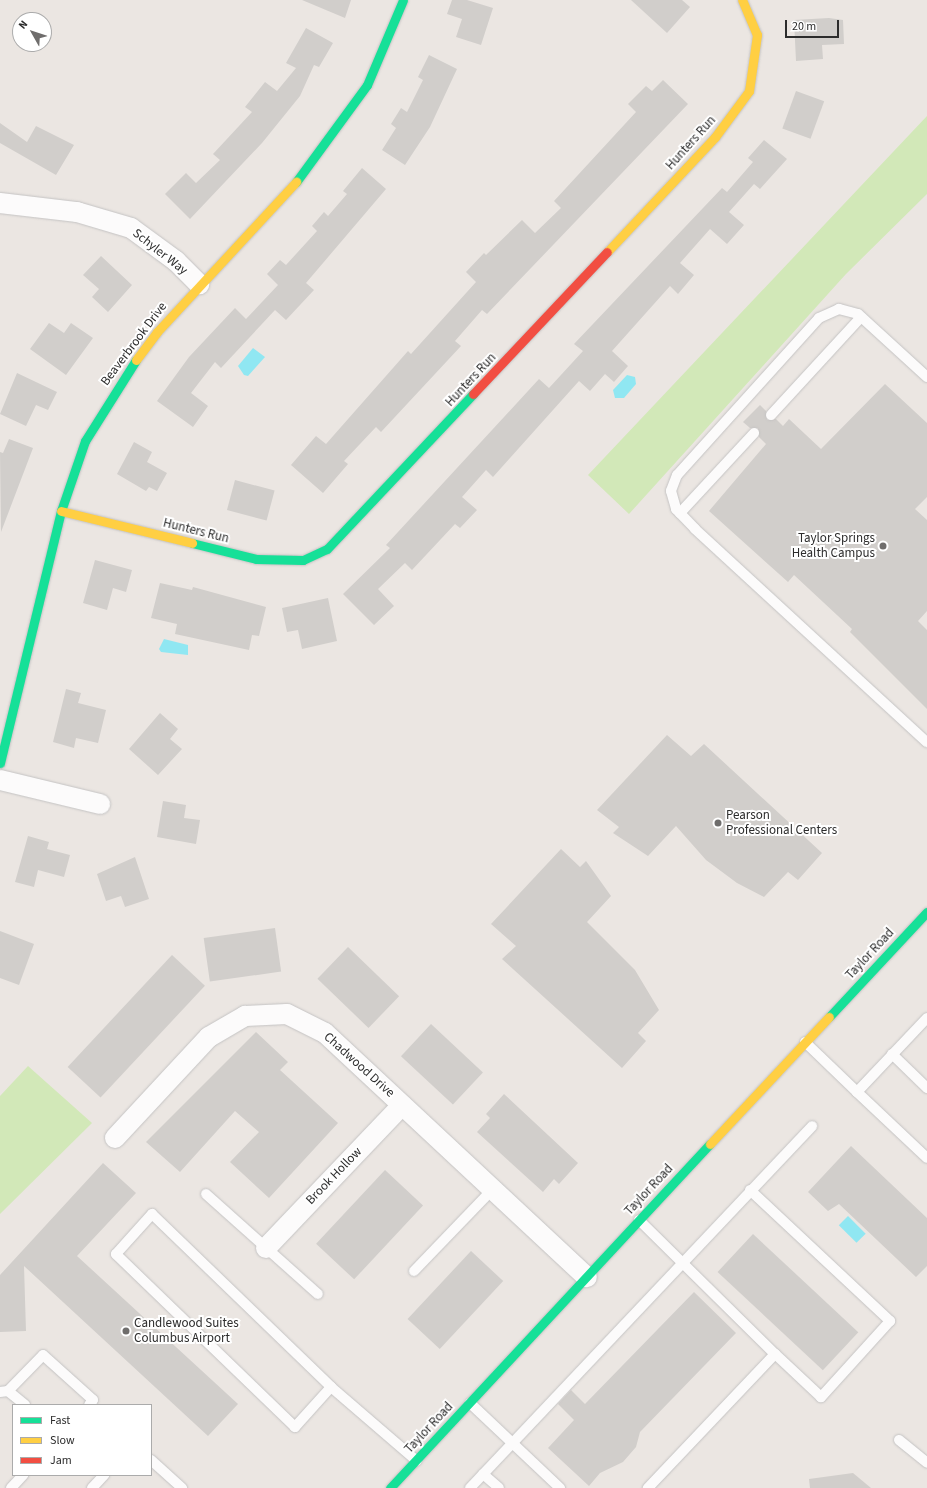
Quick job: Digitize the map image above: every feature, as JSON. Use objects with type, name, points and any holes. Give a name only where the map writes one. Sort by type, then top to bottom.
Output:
[{"type":"street","name":"Beaverbrook Drive","points":[[0,763],[61,511],[86,441],[121,379],[199,284],[310,166],[367,85],[403,0]]},
{"type":"street","name":"Hunters Run","points":[[61,511],[256,559],[303,560],[328,549],[715,137],[750,91],[757,54],[757,35],[742,0]]},
{"type":"street","name":"Schyler Way","points":[[0,203],[77,212],[131,228],[176,261],[199,284]]},
{"type":"street","points":[[0,780],[100,804]]},
{"type":"street","name":"Taylor Road","points":[[390,1488],[417,1461],[639,1220],[927,912]]},
{"type":"street","name":"Chadwood Drive","points":[[115,1138],[209,1037],[245,1016],[287,1014],[325,1033],[587,1277]]},
{"type":"street","name":"Brook Hollow","points":[[266,1248],[402,1105]]},
{"type":"lane","points":[[927,377],[861,317],[839,309],[819,318],[677,475],[671,491],[680,513],[927,742]]},
{"type":"lane","points":[[770,415],[861,317]]},
{"type":"lane","points":[[680,513],[754,433]]},
{"type":"lane","points":[[857,1092],[927,1018]]},
{"type":"lane","points":[[805,1042],[927,1158]]},
{"type":"lane","points":[[892,1054],[927,1088]]},
{"type":"lane","points":[[470,1488],[681,1262],[812,1126]]},
{"type":"lane","points":[[414,1271],[493,1189]]},
{"type":"lane","points":[[639,1220],[775,1354],[821,1397],[890,1321],[750,1190]]},
{"type":"lane","points":[[206,1194],[318,1294]]},
{"type":"lane","points":[[331,1387],[295,1427],[116,1254],[152,1214],[331,1387],[417,1461]]},
{"type":"lane","points":[[648,1488],[775,1354]]},
{"type":"lane","points":[[24,1404],[4,1391],[43,1355],[93,1400],[90,1404]]},
{"type":"lane","points":[[470,1403],[560,1488]]},
{"type":"lane","points":[[899,1440],[927,1463]]},
{"type":"lane","points":[[152,1461],[182,1488]]},
{"type":"lane","points":[[483,1474],[499,1488]]},
{"type":"lane","points":[[11,1488],[22,1476]]},
{"type":"lane","points":[[92,1488],[103,1476]]},
{"type":"green space","points":[[927,116],[927,194],[846,274],[629,514],[588,475]]},
{"type":"green space","points":[[28,1066],[92,1123],[0,1214],[0,1096]]},
{"type":"water","points":[[253,348],[265,357],[248,376],[244,375],[238,366]]},
{"type":"water","points":[[627,375],[635,377],[636,384],[624,398],[615,398],[613,390]]},
{"type":"water","points":[[164,639],[188,645],[188,655],[161,652],[159,649]]},
{"type":"water","points":[[848,1216],[866,1234],[856,1243],[839,1225]]},
{"type":"building","points":[[302,0],[351,0],[345,18]]},
{"type":"building","points":[[452,0],[467,0],[493,8],[481,45],[456,37],[462,19],[447,14]]},
{"type":"building","points":[[631,0],[682,0],[690,7],[667,33]]},
{"type":"building","points":[[829,18],[843,20],[844,44],[822,45],[823,59],[796,61],[794,20]]},
{"type":"building","points":[[306,28],[333,43],[319,67],[314,65],[300,96],[262,143],[190,219],[165,194],[186,173],[196,183],[220,160],[213,154],[252,112],[245,107],[265,82],[277,91],[296,68],[286,63]]},
{"type":"building","points":[[429,55],[457,69],[430,127],[405,165],[382,150],[396,128],[391,124],[401,108],[407,112],[423,80],[418,77]]},
{"type":"building","points":[[663,80],[688,104],[487,314],[482,310],[455,341],[461,346],[381,432],[376,427],[344,461],[348,464],[323,493],[291,465],[316,436],[326,444],[408,351],[411,354],[476,282],[466,272],[484,253],[486,255],[522,220],[535,233],[561,208],[554,201],[636,112],[628,104],[646,86],[652,91]]},
{"type":"building","points":[[796,91],[824,101],[811,139],[782,129]]},
{"type":"building","points":[[0,123],[27,142],[36,126],[74,145],[56,175],[0,143]]},
{"type":"building","points":[[764,140],[787,159],[760,189],[754,184],[729,212],[744,225],[727,244],[710,229],[680,263],[694,275],[678,294],[670,286],[612,351],[628,366],[614,382],[605,374],[590,391],[579,381],[493,477],[486,470],[462,497],[477,510],[460,528],[455,524],[412,570],[405,563],[378,589],[394,606],[374,625],[343,594],[390,548],[386,545],[539,379],[549,388],[583,351],[574,344],[722,188],[727,192],[753,162],[748,158]]},
{"type":"building","points":[[362,168],[386,189],[306,283],[314,290],[286,320],[275,310],[221,368],[215,362],[191,393],[208,406],[193,427],[157,401],[189,357],[235,308],[246,319],[278,285],[267,274],[280,260],[286,265],[317,231],[312,226],[324,212],[328,216],[347,194],[343,191]]},
{"type":"building","points":[[101,256],[132,285],[108,312],[92,297],[99,289],[83,275]]},
{"type":"building","points":[[49,323],[64,333],[71,323],[93,338],[66,375],[30,349]]},
{"type":"building","points":[[17,373],[57,392],[48,410],[36,405],[26,426],[0,414]]},
{"type":"building","name":"Taylor Springs Health Campus","points":[[885,384],[927,423],[927,497],[915,509],[927,520],[927,611],[918,621],[927,630],[927,709],[850,632],[852,629],[794,575],[788,582],[709,511],[766,444],[759,437],[758,428],[750,428],[743,422],[760,405],[766,411],[767,420],[776,419],[783,426],[789,419],[821,449]]},
{"type":"building","points":[[9,439],[33,448],[1,532],[0,452],[3,453]]},
{"type":"building","points":[[134,442],[152,452],[147,462],[167,473],[157,491],[149,487],[146,491],[117,474]]},
{"type":"building","points":[[235,480],[275,491],[267,521],[227,510]]},
{"type":"building","points":[[95,560],[132,570],[126,592],[113,588],[107,610],[83,603]]},
{"type":"building","points":[[160,583],[192,590],[193,587],[266,607],[259,636],[252,635],[249,650],[175,634],[177,624],[151,618]]},
{"type":"building","points":[[328,598],[337,641],[302,649],[298,630],[287,632],[282,608]]},
{"type":"building","points":[[66,689],[81,693],[78,703],[106,710],[98,743],[76,738],[74,748],[53,742]]},
{"type":"building","points":[[160,713],[178,729],[170,739],[182,749],[158,775],[129,749]]},
{"type":"building","points":[[667,735],[691,756],[704,744],[822,853],[798,880],[788,872],[764,897],[737,883],[706,860],[676,826],[648,856],[613,833],[619,827],[597,810]]},
{"type":"building","points":[[163,801],[186,805],[184,818],[200,820],[196,844],[157,837]]},
{"type":"building","points":[[28,836],[49,842],[47,849],[70,855],[64,877],[38,870],[34,887],[15,882]]},
{"type":"building","points":[[561,849],[580,867],[586,861],[611,896],[587,922],[635,970],[659,1010],[638,1033],[646,1041],[622,1068],[502,959],[516,946],[491,924]]},
{"type":"building","points":[[135,857],[149,899],[125,907],[121,896],[106,901],[97,874]]},
{"type":"building","points":[[275,928],[281,972],[210,982],[204,938]]},
{"type":"building","points":[[0,931],[34,944],[19,985],[0,978]]},
{"type":"building","points":[[348,947],[399,996],[369,1028],[317,979]]},
{"type":"building","points":[[172,955],[205,986],[101,1098],[68,1067]]},
{"type":"building","points":[[431,1024],[483,1072],[453,1105],[401,1056]]},
{"type":"building","points":[[256,1032],[288,1062],[280,1070],[338,1123],[269,1198],[230,1162],[259,1132],[235,1111],[180,1172],[146,1142]]},
{"type":"building","points":[[504,1094],[578,1163],[559,1184],[554,1179],[543,1192],[477,1132],[490,1118],[486,1114]]},
{"type":"building","points":[[851,1146],[927,1218],[927,1266],[916,1277],[839,1204],[828,1211],[808,1192]]},
{"type":"building","name":"Candlewood Suites Columbus Airport","points":[[103,1163],[136,1193],[77,1256],[238,1404],[208,1436],[24,1266],[26,1331],[0,1332],[0,1275]]},
{"type":"building","points":[[385,1170],[423,1205],[354,1279],[316,1244]]},
{"type":"building","points":[[753,1234],[858,1332],[823,1370],[718,1272]]},
{"type":"building","points":[[471,1251],[503,1281],[440,1349],[408,1319]]},
{"type":"building","points":[[694,1292],[736,1333],[640,1432],[636,1447],[623,1462],[600,1473],[589,1486],[548,1448],[574,1420],[558,1404],[571,1390],[585,1404]]},
{"type":"building","points":[[853,1473],[871,1488],[810,1488],[809,1479]]},
{"type":"traffic: fast","points":[[296,182],[367,85],[403,0]]},
{"type":"traffic: fast","points":[[0,763],[61,511],[85,441],[136,360]]},
{"type":"traffic: fast","points":[[192,543],[256,559],[303,560],[327,549],[473,394]]},
{"type":"traffic: fast","points":[[829,1017],[927,912]]},
{"type":"traffic: fast","points":[[390,1488],[710,1144]]},
{"type":"traffic: slow","points":[[607,252],[715,137],[749,91],[757,35],[742,0]]},
{"type":"traffic: slow","points":[[136,360],[157,332],[296,182]]},
{"type":"traffic: slow","points":[[61,511],[192,543]]},
{"type":"traffic: slow","points":[[710,1144],[829,1017]]},
{"type":"traffic: jam","points":[[473,394],[607,252]]},
{"type":"place","name":"Taylor Springs Health Campus","points":[[883,546]]},
{"type":"place","name":"Pearson Professional Centers","points":[[718,823]]},
{"type":"place","name":"Candlewood Suites Columbus Airport","points":[[126,1331]]}]
